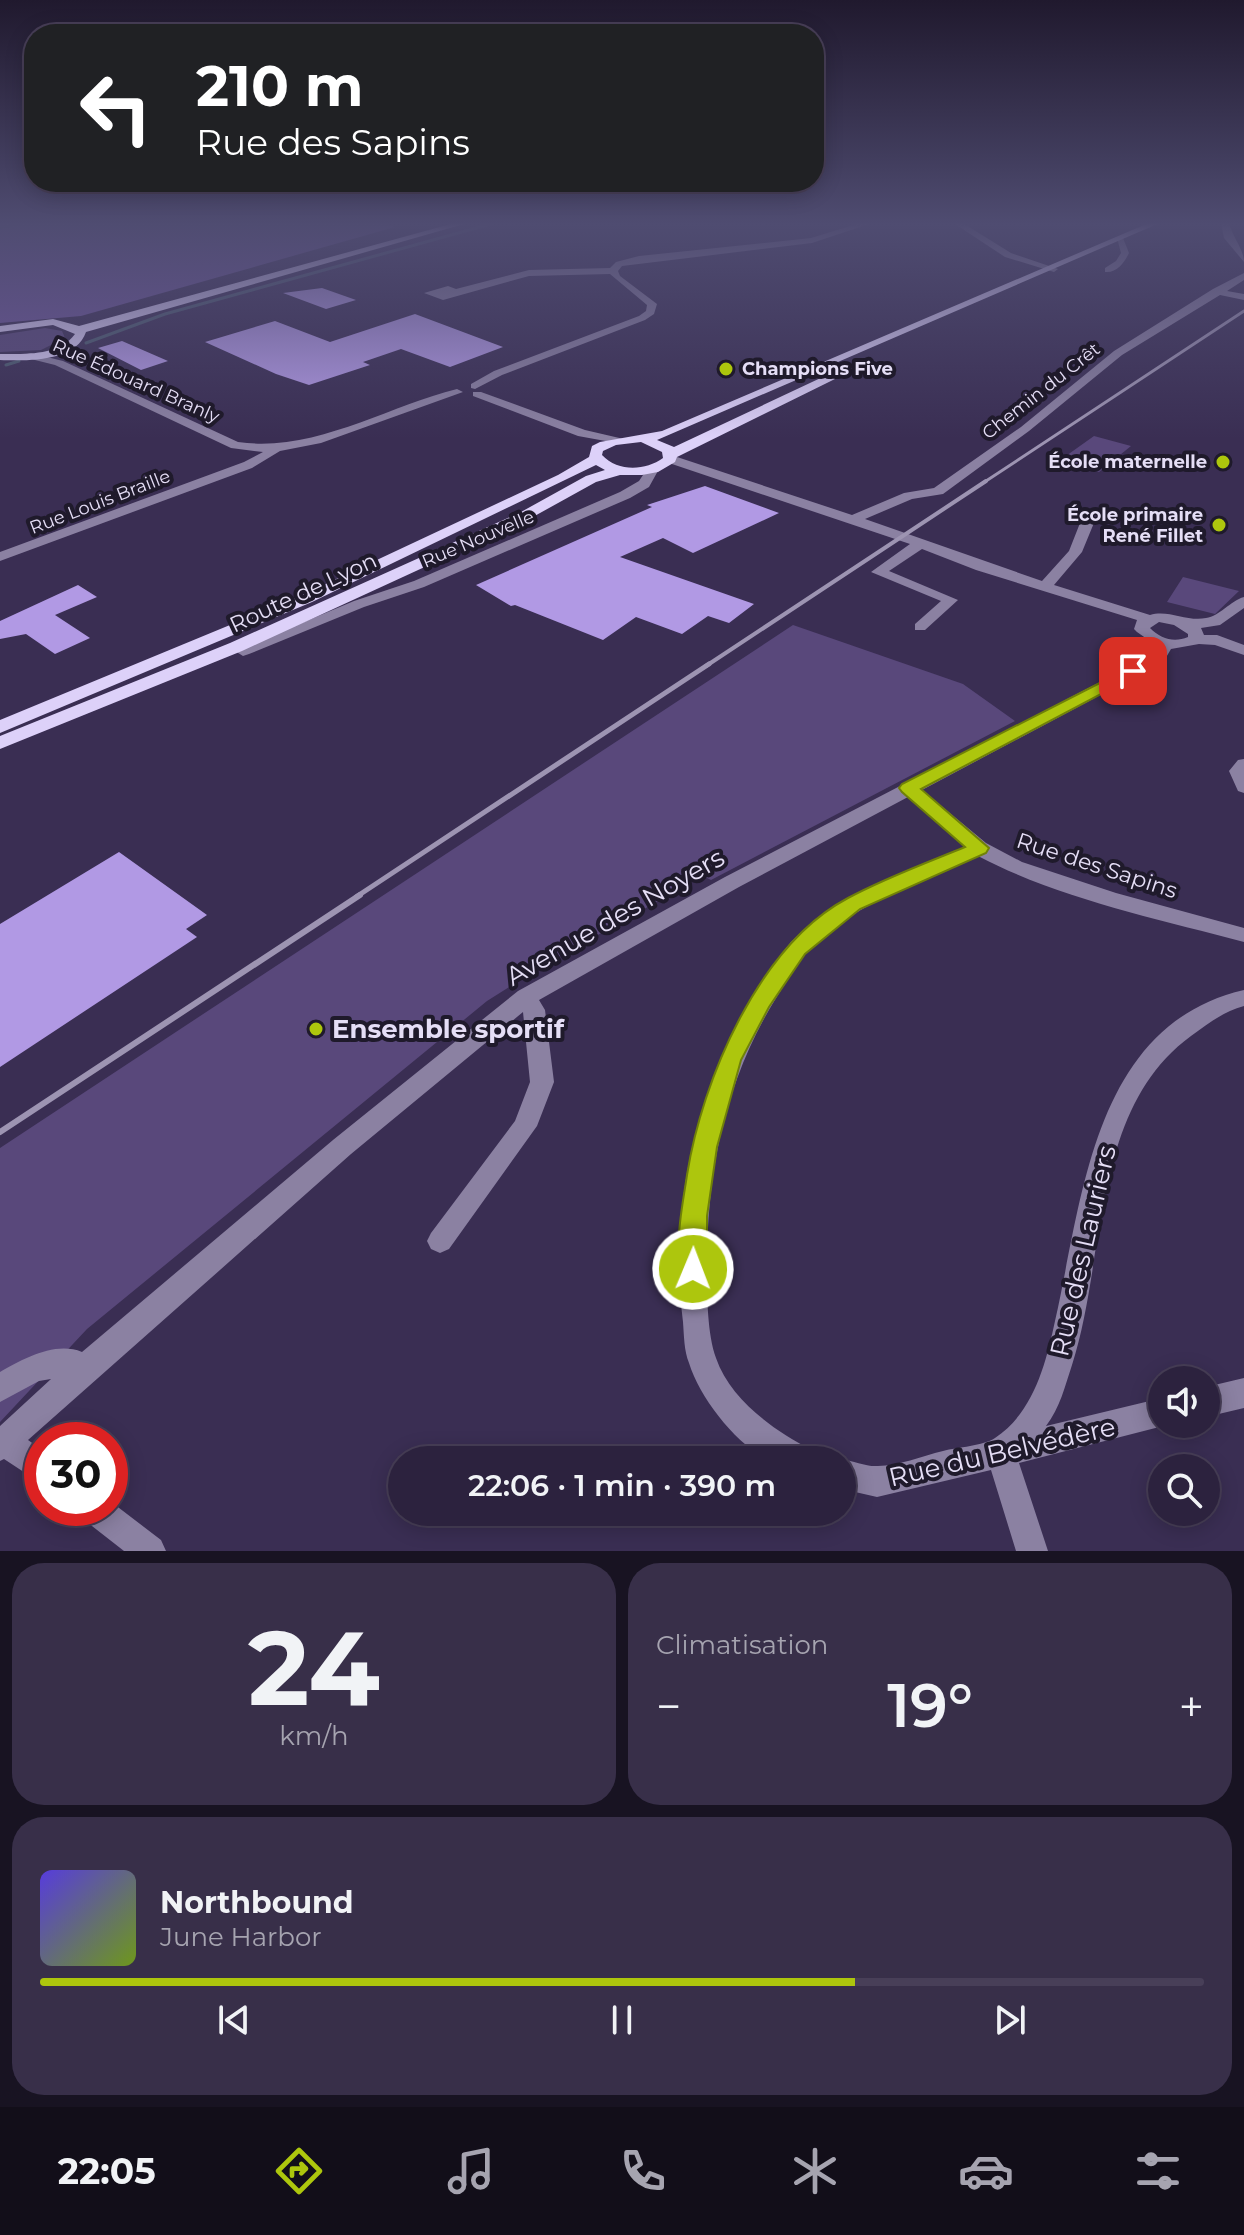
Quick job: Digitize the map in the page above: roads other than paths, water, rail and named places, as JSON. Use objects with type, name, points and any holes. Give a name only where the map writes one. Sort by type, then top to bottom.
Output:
[{"type":"main road","points":[[73,328],[192,294]]},
{"type":"main road","points":[[0,329],[43,323],[73,328],[198,294]]},
{"type":"main road","points":[[646,440],[993,294]]},
{"type":"main road","points":[[597,454],[622,470],[654,468],[1002,294]]},
{"type":"main road","points":[[0,357],[31,356],[65,348],[78,340],[73,328]]},
{"type":"main road","name":"Route de Lyon","points":[[0,727],[306,599],[563,478],[622,440],[646,440]]},
{"type":"main road","points":[[646,440],[664,446],[671,457]]},
{"type":"main road","name":"Route de Lyon","points":[[0,743],[236,647],[526,515],[591,479],[622,470]]},
{"type":"street","name":"Rue Édouard Branly","points":[[31,356],[59,363],[227,441],[243,447],[277,450],[306,443],[416,402],[457,392],[463,386],[476,390],[498,373],[642,318],[651,312],[652,304],[638,294]]},
{"type":"street","name":"Chemin du Crêt","points":[[854,519],[909,496],[938,491],[1025,429],[1118,353],[1211,294]]},
{"type":"street","name":"Rue Édouard Branly","points":[[65,348],[64,353],[74,359],[152,398],[227,441]]},
{"type":"street","points":[[476,390],[582,433],[622,440]]},
{"type":"street","points":[[582,433],[597,454]]},
{"type":"street","name":"Rue Louis Braille","points":[[213,479],[234,465],[244,452],[243,447]]},
{"type":"street","name":"Rue Louis Braille","points":[[0,557],[213,479],[277,450]]},
{"type":"street","points":[[671,457],[701,471],[854,519],[981,567],[1148,619],[1168,618],[1192,632],[1244,650]]},
{"type":"street","points":[[654,468],[701,471]]},
{"type":"street","name":"Rue Nouvelle","points":[[243,651],[316,620],[419,584],[635,489],[644,484],[654,468]]},
{"type":"street","points":[[622,470],[635,489]]},
{"type":"street","points":[[1046,585],[1075,552],[1089,518]]},
{"type":"street","points":[[920,627],[951,600],[878,572],[921,543]]},
{"type":"street","points":[[1192,632],[1215,622],[1244,601]]},
{"type":"street","points":[[1148,619],[1142,629],[1146,635],[1166,644],[1189,644],[1192,632]]},
{"type":"street","points":[[1215,622],[1210,632],[1217,640]]},
{"type":"street","name":"Avenue des Noyers","points":[[3,1443],[84,1369],[447,1059],[526,997],[614,946],[1158,658],[1166,644]]},
{"type":"street","points":[[1244,764],[1238,771],[1244,787]]},
{"type":"street","name":"Rue des Sapins","points":[[909,788],[979,848],[1015,867],[1111,899],[1244,935]]},
{"type":"street","points":[[772,1446],[725,1403],[702,1361],[693,1295],[694,1216],[704,1147],[730,1060],[761,1002],[798,948],[853,904],[979,848]]},
{"type":"street","points":[[440,1241],[525,1126],[542,1082],[534,1010],[526,997]]},
{"type":"street","name":"Rue des Lauriers","points":[[1001,1454],[1046,1400],[1069,1327],[1103,1152],[1136,1073],[1181,1026],[1231,1001],[1244,998]]},
{"type":"street","points":[[0,1388],[35,1368],[72,1362],[84,1369]]},
{"type":"street","points":[[1220,1399],[1244,1393]]},
{"type":"street","name":"Rue du Belvédère","points":[[856,1477],[877,1482],[1148,1417]]},
{"type":"street","points":[[3,1443],[24,1457]]},
{"type":"street","points":[[1001,1454],[1032,1551]]},
{"type":"street","points":[[117,1526],[150,1551]]},
{"type":"waterway","points":[[86,343],[165,314],[236,294]]},
{"type":"waterway","points":[[6,365],[19,361]]},
{"type":"railway","points":[[983,483],[1244,311]]},
{"type":"railway","points":[[706,666],[986,481]]},
{"type":"railway","points":[[356,897],[709,664]]},
{"type":"railway","points":[[0,1132],[360,895]]},
{"type":"place","name":"Champions Five","points":[[726,369]]},
{"type":"place","name":"École maternelle","points":[[1223,462]]},
{"type":"place","name":"École primaire René Fillet","points":[[1219,525]]},
{"type":"place","name":"Ensemble sportif","points":[[316,1029]]}]
